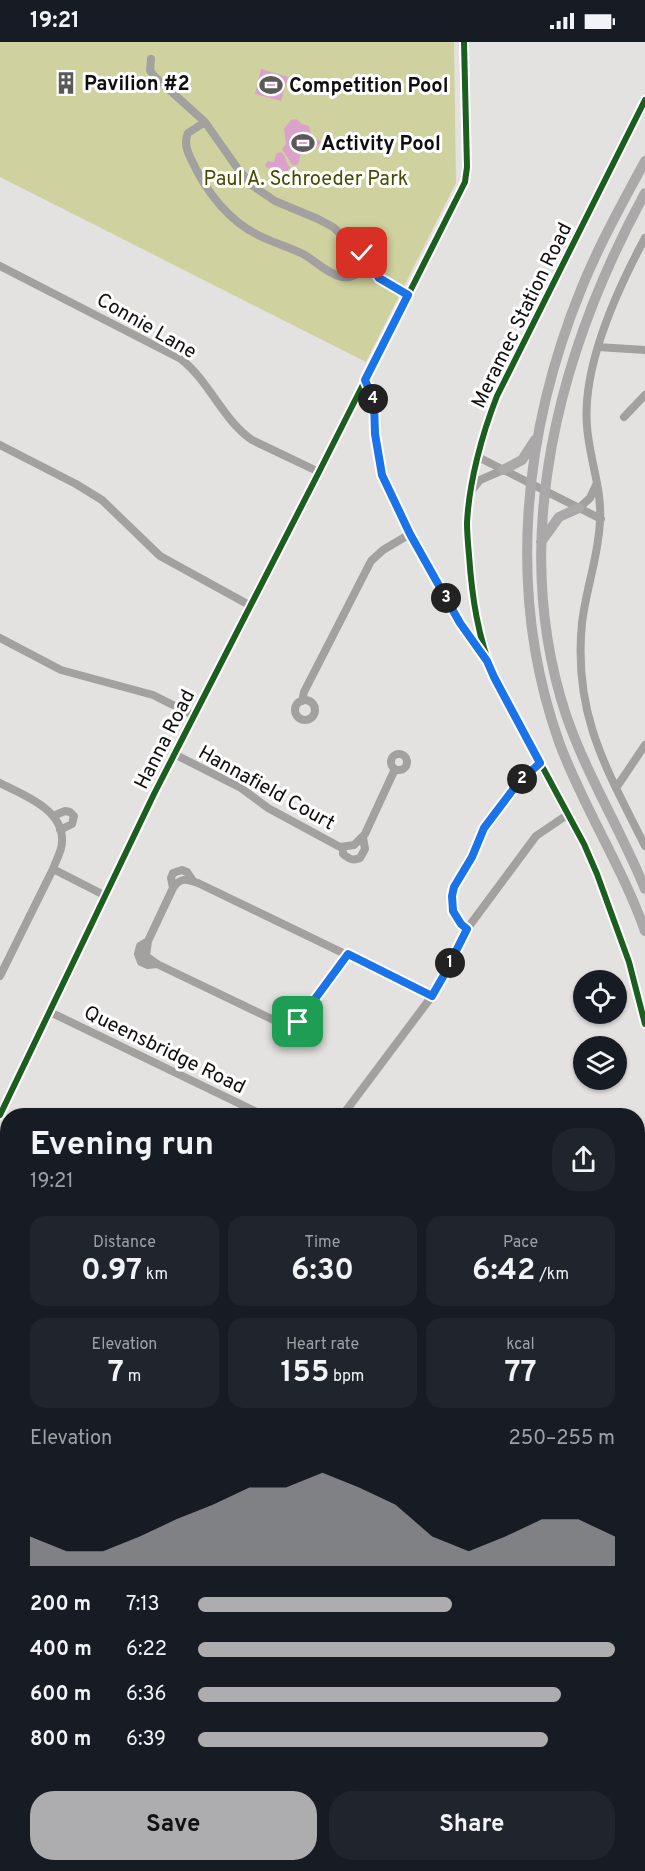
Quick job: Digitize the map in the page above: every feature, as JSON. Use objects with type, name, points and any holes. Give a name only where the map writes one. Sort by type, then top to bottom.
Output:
[{"type":"highway","points":[[645,161],[603,241],[576,304],[556,361],[538,434],[526,539],[527,591],[544,694],[570,767],[627,885],[645,931]]},
{"type":"highway","points":[[645,193],[607,267],[579,339],[558,414],[545,491],[541,542],[543,595],[548,637],[566,713],[584,762],[645,889]]},
{"type":"highway","points":[[503,470],[522,460],[538,434]]},
{"type":"highway","points":[[541,542],[560,517],[579,508]]},
{"type":"street","name":"Hanna Road","points":[[3,1108],[154,794],[320,472],[466,177],[464,42]]},
{"type":"street","points":[[151,59],[150,70],[154,76],[206,122],[238,169],[254,186],[274,201],[333,227],[350,241],[384,282],[408,295]]},
{"type":"street","name":"Meramec Station Road","points":[[645,100],[496,396],[478,457],[467,523],[471,592],[480,640],[487,661],[584,844],[611,908],[629,962],[645,1024]]},
{"type":"street","points":[[206,122],[188,133],[185,142],[194,166],[208,192],[228,213],[251,231],[302,254],[333,274],[350,277],[359,274],[370,265]]},
{"type":"street","points":[[645,238],[619,292],[598,347],[589,381],[588,438],[598,482],[601,519],[597,551],[583,617],[581,671],[589,721],[600,756],[645,846]]},
{"type":"street","name":"Connie Lane","points":[[0,266],[182,359],[196,372],[243,434],[320,472]]},
{"type":"street","points":[[598,347],[645,350]]},
{"type":"street","points":[[365,380],[374,401],[375,434],[382,475],[410,534],[460,623],[487,661]]},
{"type":"street","points":[[624,417],[645,395]]},
{"type":"street","points":[[0,445],[102,500],[160,556],[251,606]]},
{"type":"street","points":[[478,457],[601,519]]},
{"type":"street","points":[[472,490],[480,480],[503,470]]},
{"type":"street","points":[[579,508],[590,498],[598,482]]},
{"type":"street","points":[[302,701],[371,561],[382,550],[410,534]]},
{"type":"street","points":[[0,638],[61,670],[153,695],[195,716]]},
{"type":"street","points":[[616,788],[645,745]]},
{"type":"street","name":"Hannafield Court","points":[[176,755],[241,788],[268,808],[343,847],[354,845],[363,837],[395,769]]},
{"type":"street","points":[[467,929],[453,911],[454,887],[472,857],[484,828],[518,783],[540,763]]},
{"type":"street","points":[[0,783],[40,804],[53,816],[63,843],[0,976]]},
{"type":"street","points":[[53,816],[65,811],[74,816],[72,824],[60,830]]},
{"type":"street","points":[[348,1108],[432,996],[467,929],[536,836],[567,815]]},
{"type":"street","name":"Hannafield Court","points":[[343,847],[343,854],[348,859],[356,860],[366,849],[363,837]]},
{"type":"street","points":[[52,868],[106,896]]},
{"type":"street","points":[[348,954],[298,1022],[291,1026],[282,1024],[157,964],[146,956],[148,941],[173,888],[178,880],[183,879],[193,881],[348,954],[432,996]]},
{"type":"street","points":[[148,941],[140,946],[138,954],[141,962],[148,965],[157,964]]},
{"type":"street","name":"Queensbridge Road","points":[[50,1012],[248,1108]]},
{"type":"green space","name":"Paul A. Schroeder Park","points":[[0,42],[454,42],[456,183],[366,362],[0,177]]},
{"type":"shaded area","name":"Competition Pool","points":[[261,69],[288,77],[281,101],[255,94]]},
{"type":"shaded area","name":"Activity Pool","points":[[296,119],[309,126],[311,135],[321,142],[314,150],[308,144],[301,153],[298,164],[293,166],[282,149],[286,144],[284,129],[291,120]]},
{"type":"shaded area","points":[[281,152],[291,168],[285,177],[279,180],[274,176],[274,167],[267,168],[265,165],[268,161],[274,162],[276,154]]},
{"type":"cycle path","points":[[3,1108],[154,794],[465,182],[467,167],[464,42]]},
{"type":"cycle path","points":[[645,100],[497,396],[477,458],[470,491],[467,523],[474,602],[488,662],[584,844],[629,962],[645,1024]]},
{"type":"place","name":"Pavilion #2","points":[[66,83]]},
{"type":"place","name":"Competition Pool","points":[[271,85]]},
{"type":"place","name":"Activity Pool","points":[[303,143]]},
{"type":"route","points":[[298,1022],[348,954],[432,996],[467,929],[453,911],[451,904],[454,887],[472,857],[484,828],[518,783],[540,763],[487,661],[460,623],[410,534],[382,475],[375,434],[374,401],[365,380],[408,295],[379,278],[362,253]]}]
